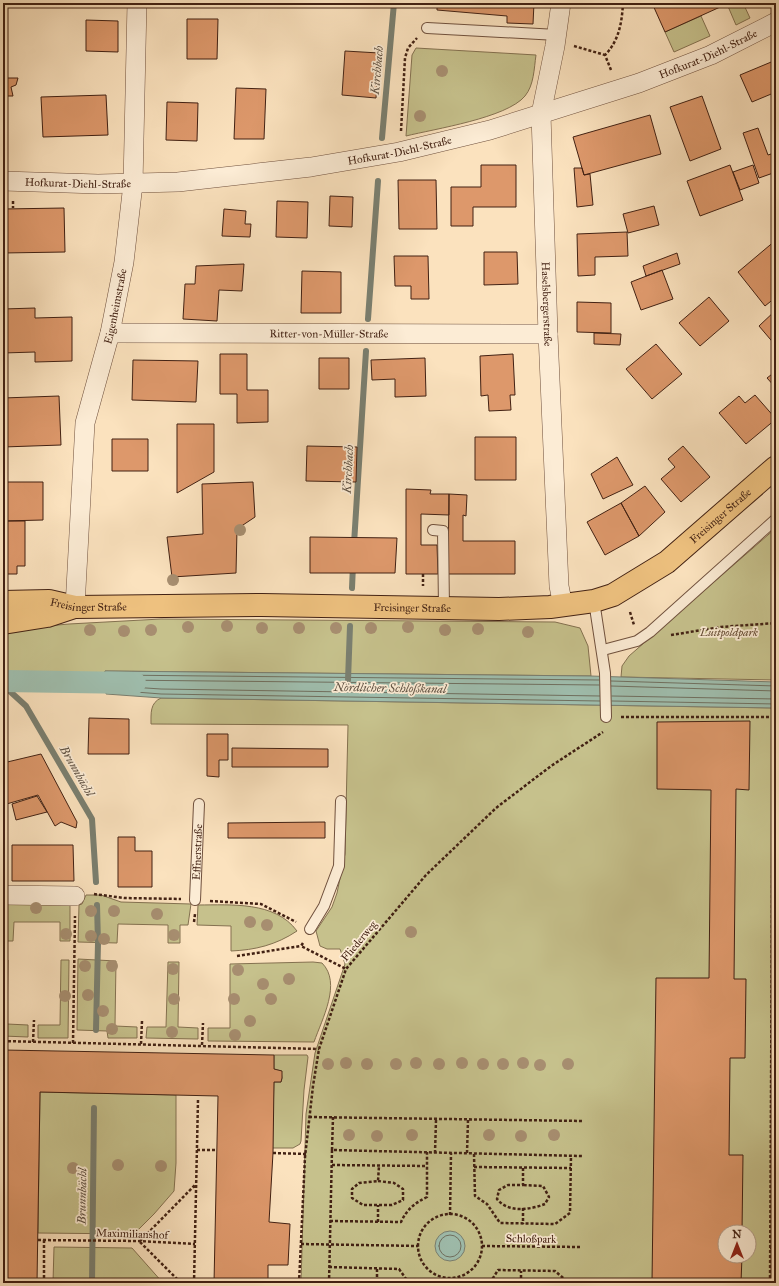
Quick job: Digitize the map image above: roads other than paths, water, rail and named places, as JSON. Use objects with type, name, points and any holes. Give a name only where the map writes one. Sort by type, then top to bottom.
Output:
[{"type":"main road","name":"Freisinger Straße","points":[[3,602],[49,601],[75,607],[262,605],[498,609],[563,606],[594,601],[613,595],[667,562],[776,467]]},
{"type":"main road","points":[[3,623],[47,616],[75,607]]},
{"type":"street","name":"Eigenheimstraße","points":[[75,607],[85,423],[110,333],[124,262],[133,184],[137,3]]},
{"type":"street","name":"Haselsbergerstraße","points":[[561,3],[564,40],[541,114],[548,334],[559,586],[563,606]]},
{"type":"street","name":"Hofkurat-Diehl-Straße","points":[[3,181],[133,184],[223,178],[357,160],[439,144],[490,130],[663,75],[710,55],[776,22]]},
{"type":"street","name":"Ritter-von-Müller-Straße","points":[[110,333],[548,334]]},
{"type":"street","points":[[3,896],[75,896]]},
{"type":"lane","points":[[427,28],[564,40]]},
{"type":"lane","points":[[603,650],[637,641],[650,632],[776,518]]},
{"type":"lane","points":[[433,530],[443,531],[444,608]]},
{"type":"lane","points":[[594,601],[603,650],[606,715]]},
{"type":"lane","points":[[310,929],[324,906],[339,866],[341,801]]},
{"type":"lane","name":"Effnerstraße","points":[[195,900],[199,804]]},
{"type":"water","points":[[105,671],[591,676],[776,682],[776,708],[161,698],[106,694]]},
{"type":"water","points":[[450,1231],[461,1235],[465,1246],[461,1257],[450,1261],[439,1257],[435,1246],[439,1235]]},
{"type":"waterway","name":"Kirchbach","points":[[382,138],[394,3]]},
{"type":"waterway","name":"Kirchbach","points":[[368,319],[378,181]]},
{"type":"waterway","name":"Kirchbach","points":[[354,544],[366,351]]},
{"type":"waterway","name":"Kirchbach","points":[[352,588],[353,565]]},
{"type":"waterway","name":"Kirchbach","points":[[348,680],[350,626]]},
{"type":"waterway","name":"Nördlicher Schloßkanal","points":[[3,681],[135,683]]},
{"type":"waterway","name":"Brunnbächl","points":[[3,685],[26,706],[92,819],[96,882]]},
{"type":"waterway","name":"Brunnbächl","points":[[96,1030],[98,943],[97,905]]},
{"type":"waterway","name":"Brunnbächl","points":[[92,1283],[94,1108]]},
{"type":"park label","name":"Luitpoldpark","points":[[729,632]]}]
